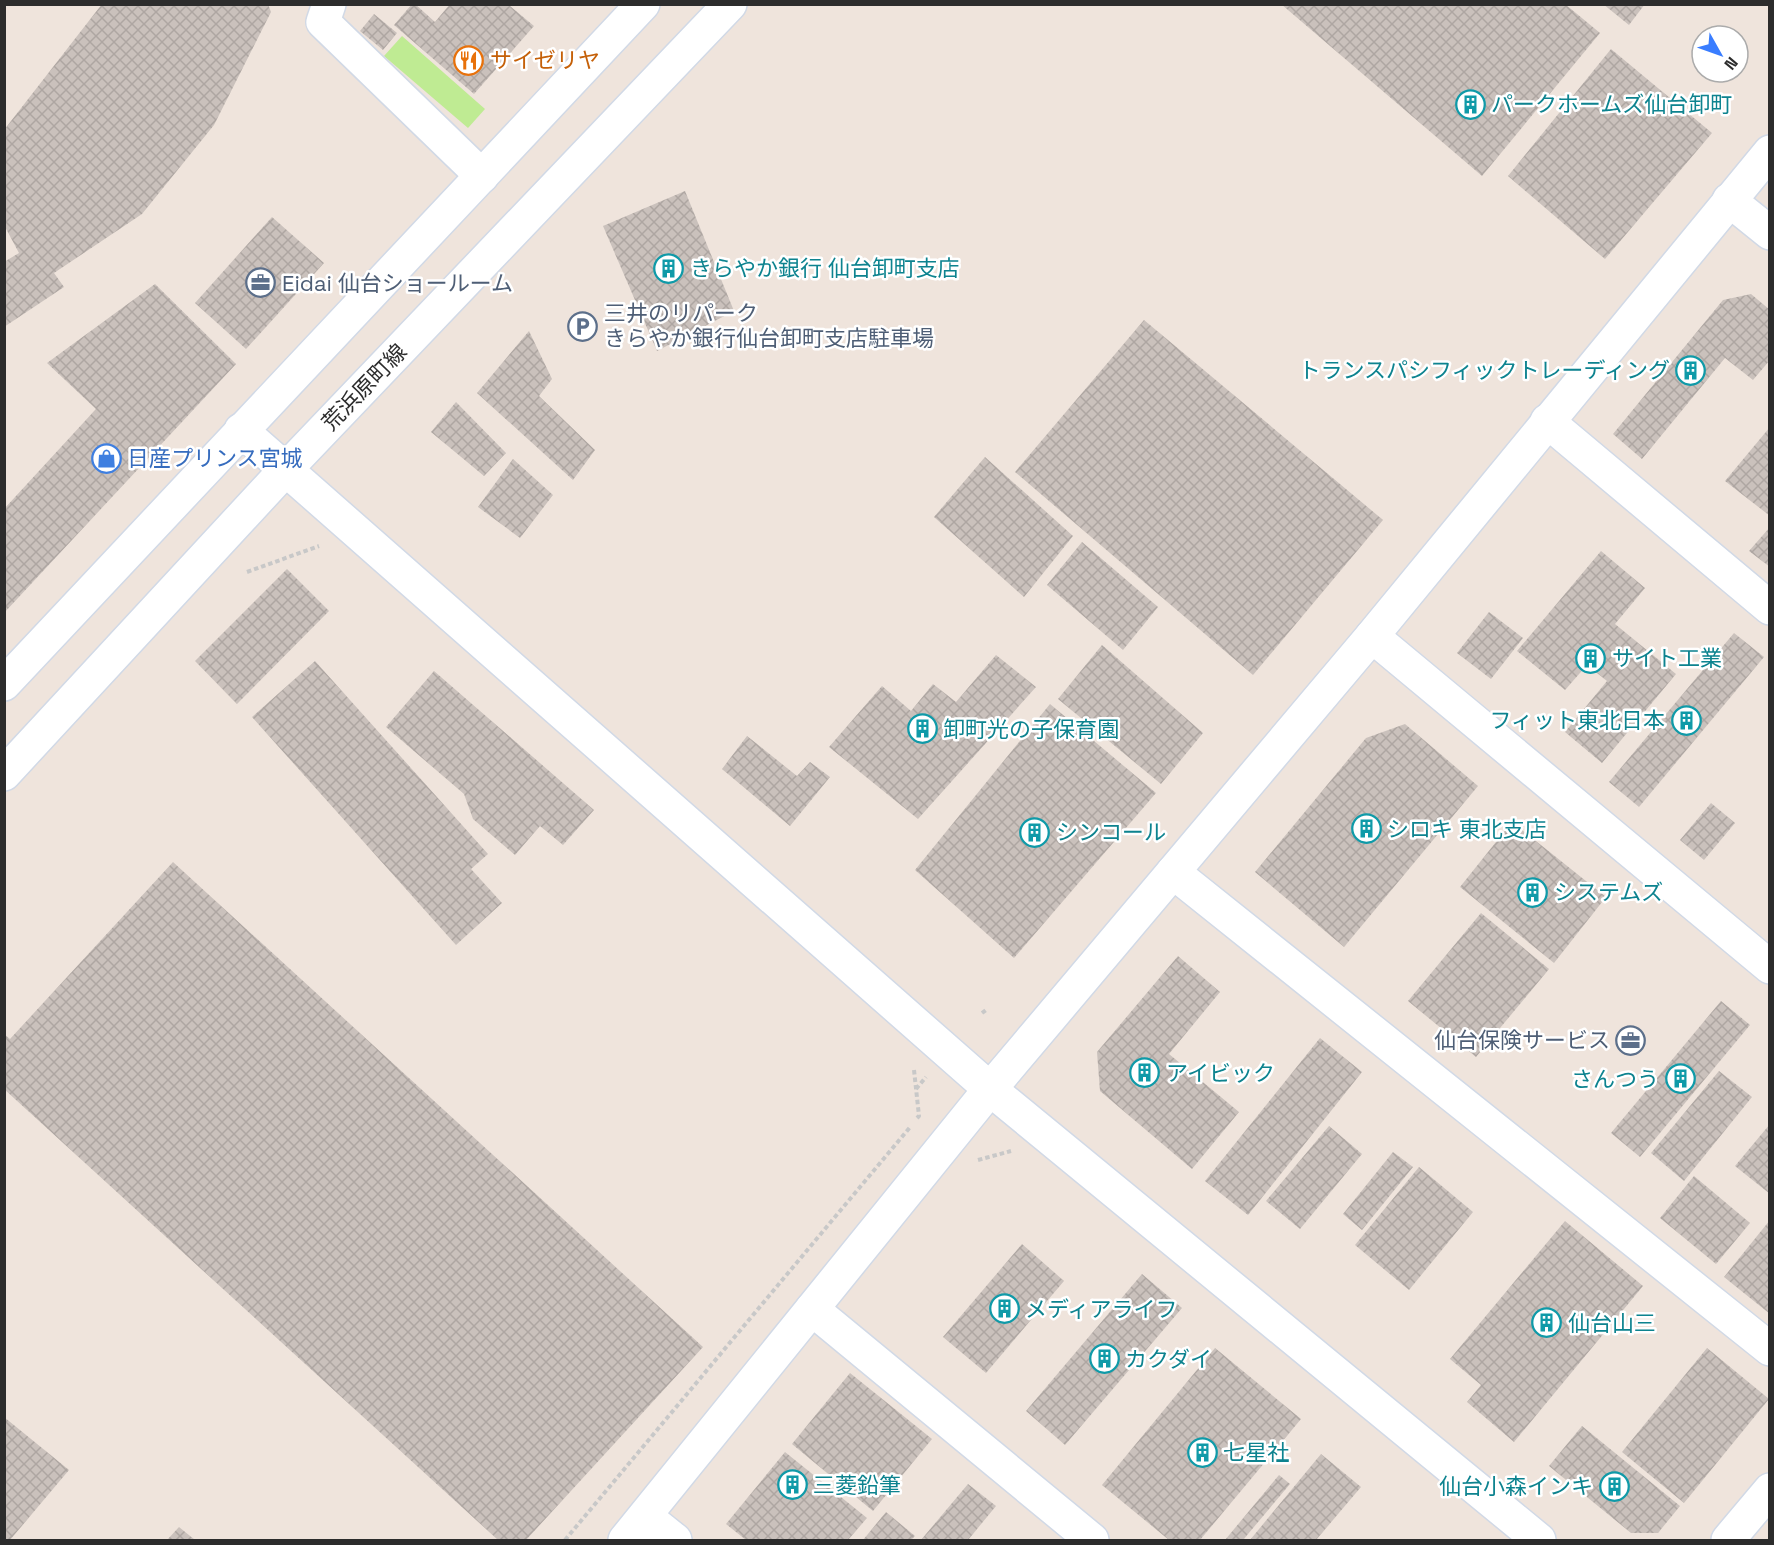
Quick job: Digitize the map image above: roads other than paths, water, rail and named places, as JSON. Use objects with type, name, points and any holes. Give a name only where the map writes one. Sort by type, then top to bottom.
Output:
[{"type":"street","points":[[329,4],[323,22],[482,176]]},
{"type":"street","points":[[4,684],[643,4]]},
{"type":"street","name":"荒浜原町線","points":[[4,774],[287,468],[730,4]]},
{"type":"street","points":[[625,1540],[990,1089],[1372,636],[1770,152]]},
{"type":"street","points":[[1729,200],[1770,233]]},
{"type":"street","points":[[1547,421],[1770,608]]},
{"type":"street","points":[[241,430],[287,468],[990,1089],[1539,1540]]},
{"type":"street","points":[[1372,636],[1770,967]]},
{"type":"street","points":[[1173,872],[1770,1349]]},
{"type":"street","points":[[812,1309],[1092,1540]]},
{"type":"street","points":[[1728,1540],[1770,1490]]},
{"type":"street","points":[[645,1516],[675,1540]]},
{"type":"place","name":"サイゼリヤ","points":[[469,60]]},
{"type":"place","name":"パークホームズ仙台卸町","points":[[1470,104]]},
{"type":"place","name":"きらやか銀行 仙台卸町支店","points":[[669,268]]},
{"type":"place","name":"Eidai 仙台ショールーム","points":[[261,283]]},
{"type":"place","name":"三井のリパーク きらやか銀行仙台卸町支店駐車場","points":[[583,326]]},
{"type":"place","name":"トランスパシフィックトレーディング","points":[[1691,370]]},
{"type":"place","name":"日産プリンス宮城","points":[[106,458]]},
{"type":"place","name":"サイト工業","points":[[1591,658]]},
{"type":"place","name":"フィット東北日本","points":[[1686,720]]},
{"type":"place","name":"卸町光の子保育園","points":[[922,729]]},
{"type":"place","name":"シロキ 東北支店","points":[[1366,829]]},
{"type":"place","name":"シンコール","points":[[1035,832]]},
{"type":"place","name":"システムズ","points":[[1533,892]]},
{"type":"place","name":"仙台保険サービス","points":[[1631,1040]]},
{"type":"place","name":"アイビック","points":[[1145,1073]]},
{"type":"place","name":"さんつう","points":[[1680,1079]]},
{"type":"place","name":"メディアライフ","points":[[1004,1309]]},
{"type":"place","name":"仙台山三","points":[[1547,1323]]},
{"type":"place","name":"カクダイ","points":[[1104,1359]]},
{"type":"place","name":"七星社","points":[[1202,1452]]},
{"type":"place","name":"三菱鉛筆","points":[[792,1485]]},
{"type":"place","name":"仙台小森インキ","points":[[1614,1486]]}]
